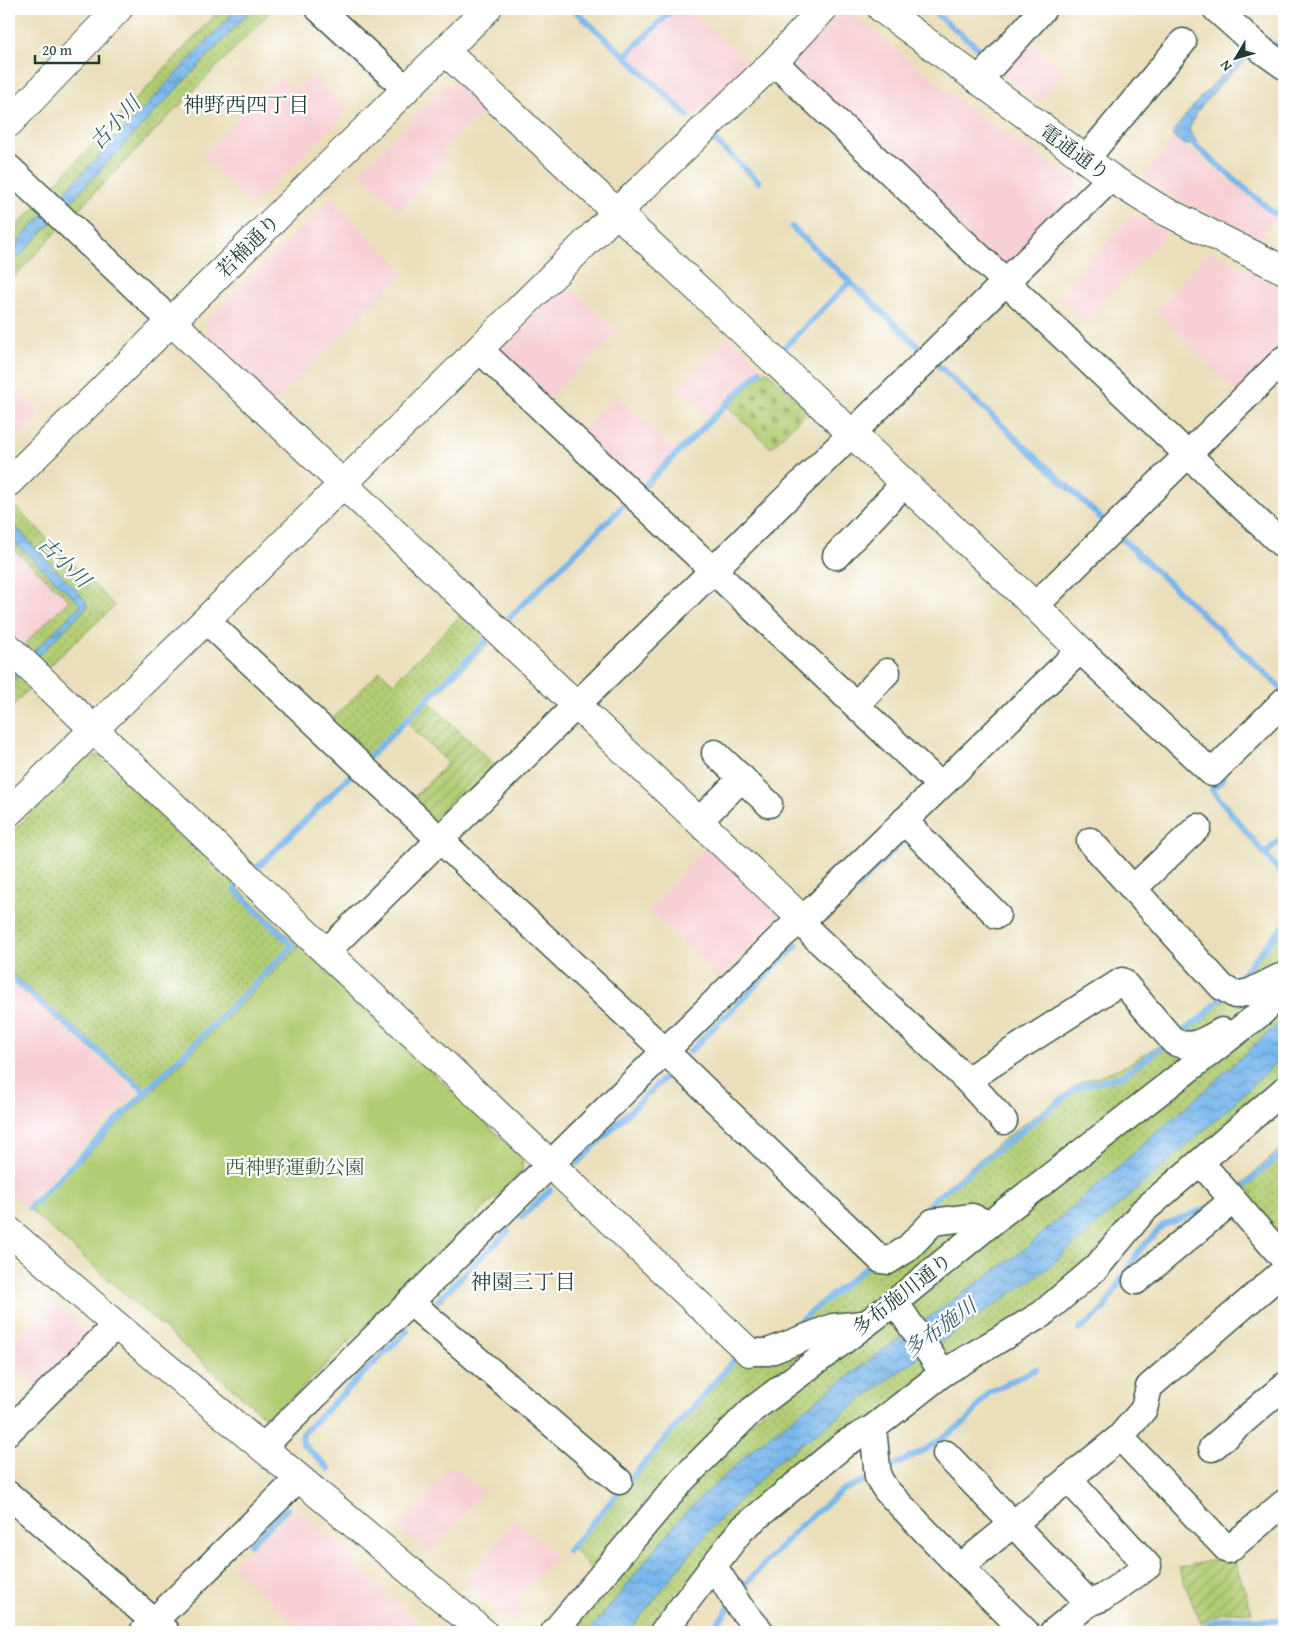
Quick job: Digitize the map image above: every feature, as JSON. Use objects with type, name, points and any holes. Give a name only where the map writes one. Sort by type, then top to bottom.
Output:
[{"type":"street","points":[[9,123],[118,9]]},
{"type":"street","points":[[319,9],[406,89]]},
{"type":"street","name":"若楠通り","points":[[9,482],[487,9]]},
{"type":"street","points":[[9,812],[206,620],[617,212],[774,62],[823,9]]},
{"type":"street","name":"電通通り","points":[[882,9],[1111,178],[1159,208],[1284,270]]},
{"type":"street","points":[[978,81],[1044,9]]},
{"type":"street","points":[[1216,9],[1257,46],[1284,66]]},
{"type":"street","points":[[1085,160],[1183,42]]},
{"type":"street","points":[[445,51],[1036,606],[1080,650],[1212,772],[1284,701]]},
{"type":"street","points":[[774,62],[1284,546]]},
{"type":"street","points":[[9,168],[802,919],[812,934],[967,1080],[1004,1121]]},
{"type":"street","points":[[326,952],[1111,178]]},
{"type":"street","points":[[479,349],[940,785]]},
{"type":"street","points":[[1036,606],[1284,359]]},
{"type":"street","points":[[836,556],[905,483]]},
{"type":"street","points":[[206,620],[439,841],[665,1051],[881,1260],[888,1261],[907,1249],[932,1222],[972,1217],[989,1224]]},
{"type":"street","points":[[263,1447],[549,1163],[1080,650]]},
{"type":"street","points":[[20,659],[326,952],[749,1352],[768,1352],[833,1327],[864,1324]]},
{"type":"street","points":[[856,705],[887,672]]},
{"type":"street","points":[[715,753],[768,804]]},
{"type":"street","points":[[700,822],[742,778]]},
{"type":"street","points":[[904,821],[998,915]]},
{"type":"street","points":[[1133,889],[1198,827]]},
{"type":"street","points":[[1090,841],[1222,988],[1235,995]]},
{"type":"street","points":[[1182,1045],[1210,1023],[1235,995],[1250,992],[1283,980]]},
{"type":"street","name":"多布施川通り","points":[[554,1632],[683,1479],[752,1410],[864,1324],[896,1302],[989,1224],[1261,1013],[1283,980]]},
{"type":"street","points":[[967,1080],[1122,981],[1174,1042],[1182,1045],[1200,1043],[1238,1021],[1261,1013]]},
{"type":"street","points":[[663,1632],[741,1530],[846,1443],[873,1428],[943,1373],[1042,1314],[1097,1267],[1143,1211],[1284,1090]]},
{"type":"street","points":[[1200,1163],[1284,1259]]},
{"type":"street","points":[[1136,1281],[1233,1200]]},
{"type":"street","points":[[9,1231],[116,1325],[483,1632]]},
{"type":"street","points":[[960,1567],[1120,1437],[1144,1409],[1149,1387],[1284,1271]]},
{"type":"street","points":[[410,1302],[619,1482]]},
{"type":"street","points":[[896,1302],[943,1373]]},
{"type":"street","points":[[9,1431],[116,1325]]},
{"type":"street","points":[[1212,1448],[1284,1386]]},
{"type":"street","points":[[873,1428],[878,1478],[886,1490],[1026,1632]]},
{"type":"street","points":[[1120,1437],[1228,1550],[1284,1503]]},
{"type":"street","points":[[946,1454],[1089,1603]]},
{"type":"street","points":[[9,1496],[154,1629],[299,1478]]},
{"type":"street","points":[[1053,1632],[1089,1603],[1104,1598],[1148,1566],[1068,1480]]},
{"type":"street","points":[[711,1569],[720,1576],[739,1606],[762,1632]]},
{"type":"shaded area","points":[[675,9],[688,9],[749,63],[693,118],[627,57]]},
{"type":"shaded area","points":[[852,14],[970,109],[1079,183],[1079,196],[1004,269],[796,72],[795,58],[838,15]]},
{"type":"shaded area","points":[[1023,38],[1066,71],[1039,103],[998,68]]},
{"type":"shaded area","points":[[313,75],[349,110],[252,206],[202,155],[280,77],[295,92]]},
{"type":"shaded area","points":[[461,83],[487,108],[443,150],[444,165],[400,211],[358,172],[447,85]]},
{"type":"shaded area","points":[[1174,137],[1276,218],[1261,238],[1175,198],[1143,179]]},
{"type":"shaded area","points":[[331,198],[405,273],[275,402],[206,337],[207,320]]},
{"type":"shaded area","points":[[1133,214],[1168,232],[1086,322],[1058,297]]},
{"type":"shaded area","points":[[1208,250],[1284,288],[1284,344],[1236,393],[1157,312]]},
{"type":"shaded area","points":[[565,284],[618,332],[547,401],[501,359],[502,347]]},
{"type":"shaded area","points":[[729,336],[762,367],[710,418],[678,387]]},
{"type":"shaded area","points":[[9,383],[41,415],[9,446]]},
{"type":"shaded area","points":[[616,395],[676,450],[639,487],[580,432]]},
{"type":"shaded area","points":[[9,545],[69,600],[22,646],[9,633]]},
{"type":"shaded area","points":[[707,846],[775,911],[775,922],[719,977],[648,910]]},
{"type":"shaded area","points":[[9,980],[137,1091],[25,1206],[9,1192]]},
{"type":"shaded area","points":[[54,1303],[92,1336],[38,1391],[9,1359],[9,1347]]},
{"type":"shaded area","points":[[452,1466],[484,1492],[431,1553],[398,1528]]},
{"type":"shaded area","points":[[296,1508],[350,1556],[389,1597],[429,1632],[304,1632],[231,1567]]},
{"type":"shaded area","points":[[515,1520],[556,1555],[517,1599],[518,1620],[509,1620],[464,1582]]},
{"type":"green space","points":[[221,9],[237,9],[58,200],[48,191]]},
{"type":"green space","points":[[252,9],[273,9],[73,215],[66,207]]},
{"type":"green space","points":[[36,206],[44,214],[9,251],[9,234]]},
{"type":"green space","points":[[53,221],[60,228],[9,283],[9,267]]},
{"type":"green space","points":[[766,370],[808,411],[771,448],[728,407]]},
{"type":"green space","points":[[17,508],[115,606],[46,669],[35,658],[87,607],[86,601],[9,520],[9,516]]},
{"type":"green space","points":[[9,537],[81,606],[31,654],[22,646],[69,600],[9,545]]},
{"type":"green space","points":[[461,615],[490,642],[368,761],[328,723],[380,671],[393,683]]},
{"type":"green space","points":[[16,677],[29,689],[9,709],[9,685]]},
{"type":"green space","points":[[429,702],[500,770],[446,823],[431,822],[410,801],[448,763],[407,723]]},
{"type":"green space","name":"西神野運動公園","points":[[98,755],[522,1158],[522,1171],[276,1414],[263,1415],[30,1210],[149,1092],[9,971],[9,835],[86,759]]},
{"type":"green space","points":[[1284,922],[1284,976],[1232,1028],[766,1381],[699,1444],[594,1572],[570,1545],[737,1353],[795,1322],[902,1235],[930,1200],[1008,1136],[1080,1083],[1125,1066],[1201,1016]]},
{"type":"green space","name":"西神野運動公園","points":[[300,947],[522,1158],[522,1171],[276,1414],[263,1415],[30,1210]]},
{"type":"green space","points":[[1284,1002],[1284,1018],[1025,1249],[887,1347],[756,1446],[682,1516],[589,1632],[567,1632],[687,1488],[757,1417]]},
{"type":"green space","points":[[1284,1055],[1284,1080],[1045,1300],[845,1435],[654,1632],[628,1632],[706,1534],[776,1463],[905,1367],[1231,1106]]},
{"type":"green space","points":[[1284,1146],[1284,1245],[1236,1189]]},
{"type":"green space","points":[[1233,1556],[1252,1612],[1223,1612],[1201,1623],[1178,1568]]},
{"type":"water","points":[[237,9],[252,9],[9,267],[9,251]]},
{"type":"water","points":[[1248,50],[1251,56],[1227,77],[1196,113],[1189,130],[1197,143],[1195,145],[1185,145],[1172,135],[1198,101]]},
{"type":"water","points":[[9,520],[86,601],[87,607],[9,685],[9,676],[80,606],[9,537]]},
{"type":"water","name":"多布施川","points":[[1284,1018],[1284,1055],[1231,1106],[1048,1268],[905,1367],[776,1463],[706,1534],[628,1632],[589,1632],[682,1516],[756,1446],[887,1347],[1025,1249]]},
{"type":"waterway","points":[[573,9],[625,56]]},
{"type":"waterway","points":[[673,9],[625,56],[688,116]]},
{"type":"waterway","points":[[930,9],[986,54]]},
{"type":"waterway","points":[[1268,42],[1284,48]]},
{"type":"waterway","points":[[714,140],[759,182]]},
{"type":"waterway","points":[[1190,141],[1284,222]]},
{"type":"waterway","points":[[792,227],[920,348]]},
{"type":"waterway","points":[[784,348],[850,282]]},
{"type":"waterway","points":[[939,366],[1103,520]]},
{"type":"waterway","points":[[643,487],[760,371]]},
{"type":"waterway","points":[[510,617],[624,505]]},
{"type":"waterway","points":[[1120,537],[1281,688]]},
{"type":"waterway","points":[[369,757],[486,641]]},
{"type":"waterway","points":[[258,867],[352,774]]},
{"type":"waterway","points":[[1223,779],[1212,790],[1284,877]]},
{"type":"waterway","points":[[1265,854],[1284,836]]},
{"type":"waterway","points":[[824,919],[906,838]]},
{"type":"waterway","points":[[29,1208],[293,946],[235,890],[236,888]]},
{"type":"waterway","points":[[1237,980],[1284,925]]},
{"type":"waterway","points":[[689,1052],[797,945]]},
{"type":"waterway","points":[[9,976],[145,1091]]},
{"type":"waterway","points":[[1181,1033],[1204,1016],[1221,998]]},
{"type":"waterway","points":[[913,1225],[932,1201],[1078,1087],[1122,1076],[1161,1048]]},
{"type":"waterway","points":[[577,1163],[667,1075]]},
{"type":"waterway","points":[[1242,1188],[1284,1151]]},
{"type":"waterway","points":[[522,1217],[550,1190]]},
{"type":"waterway","points":[[1079,1330],[1104,1309],[1138,1252],[1163,1225],[1208,1208]]},
{"type":"waterway","points":[[438,1300],[508,1231]]},
{"type":"waterway","points":[[772,1338],[796,1324],[870,1264]]},
{"type":"waterway","points":[[329,1469],[302,1443],[303,1433],[407,1331]]},
{"type":"waterway","points":[[568,1551],[736,1358]]},
{"type":"waterway","points":[[893,1466],[928,1448],[967,1421],[988,1393],[1036,1369]]},
{"type":"waterway","points":[[740,1590],[801,1525],[843,1490],[865,1480]]},
{"type":"waterway","points":[[250,1544],[287,1509]]},
{"type":"waterway","points":[[710,1632],[731,1606]]},
{"type":"waterway","points":[[1198,1632],[1208,1624],[1229,1618],[1284,1621]]},
{"type":"district","name":"神野西四丁目","points":[[246,105]]},
{"type":"district","name":"神園三丁目","points":[[523,1282]]},
{"type":"water label","name":"古小川","points":[[115,123]]},
{"type":"water label","name":"古小川","points":[[64,562]]}]
